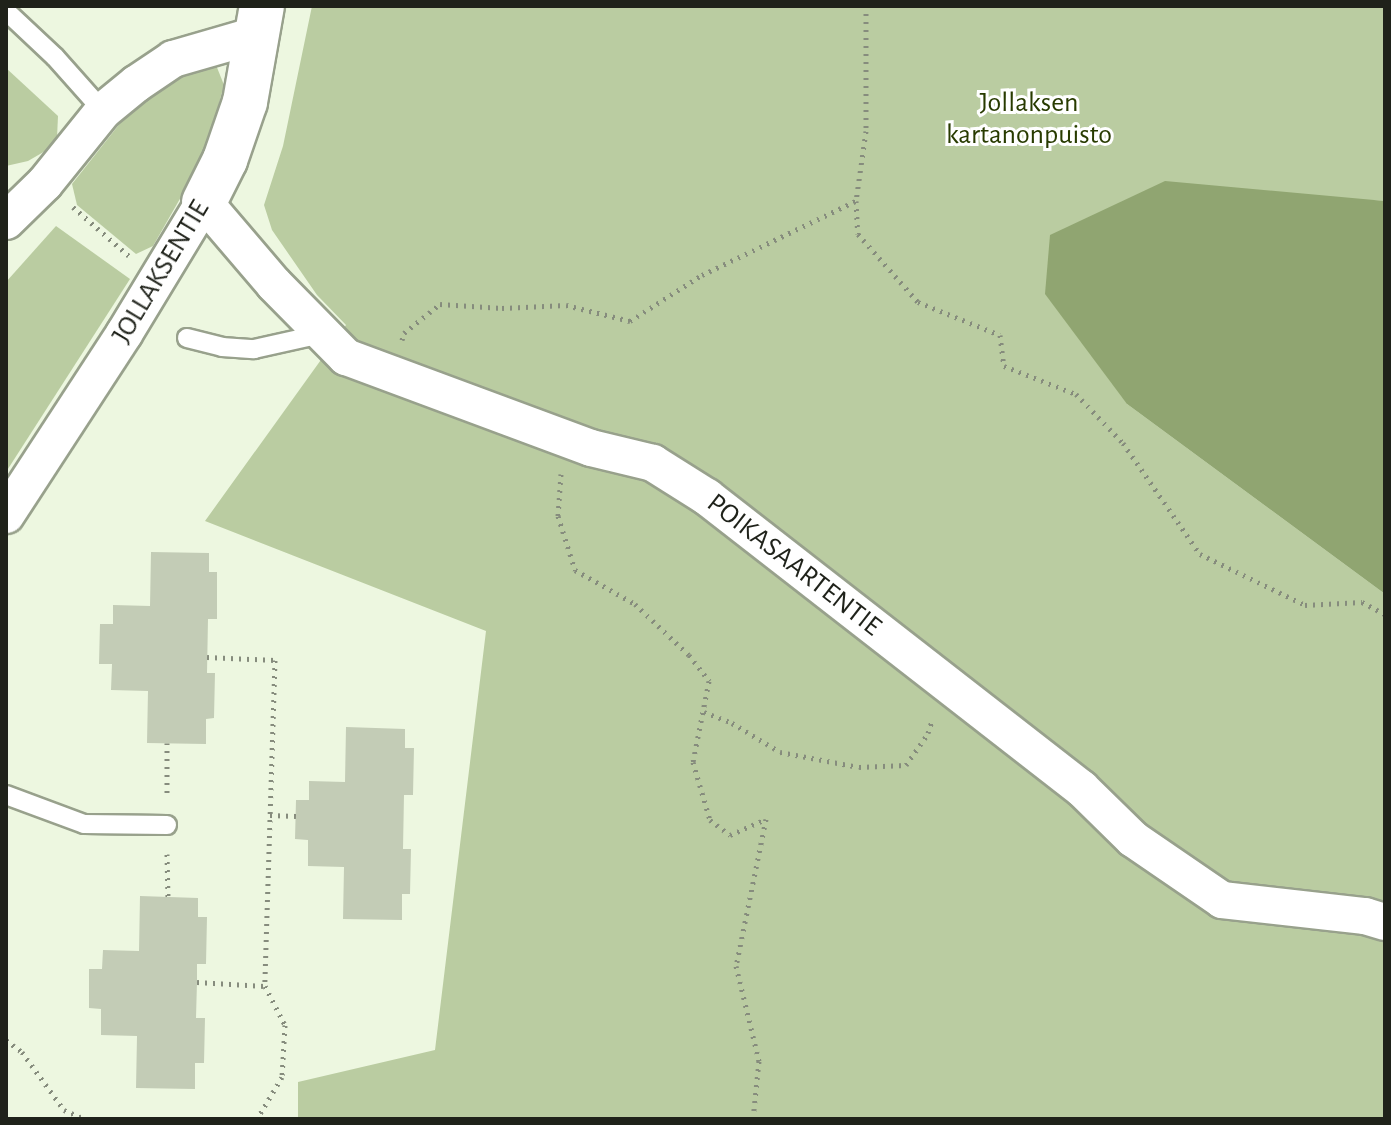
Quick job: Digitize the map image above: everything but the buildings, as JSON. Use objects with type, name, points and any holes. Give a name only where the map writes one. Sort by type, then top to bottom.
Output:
[{"type":"street","points":[[6,221],[45,183],[103,111],[173,59],[259,21]]},
{"type":"street","name":"JOLLAKSENTIE","points":[[6,515],[124,334],[204,202],[225,160],[245,102],[259,21]]},
{"type":"street","name":"POIKASAARTENTIE","points":[[204,202],[321,334],[346,357],[563,437],[653,463],[707,497],[1081,788],[1133,839],[1222,900],[1365,916],[1385,922]]},
{"type":"lane","points":[[6,11],[103,111]]},
{"type":"lane","points":[[187,338],[222,347],[254,349],[321,334]]},
{"type":"lane","points":[[6,795],[84,824],[167,825]]},
{"type":"path","points":[[866,6],[866,131],[856,201],[858,234],[918,302],[1000,335],[1004,366],[1076,394],[1123,443],[1200,554],[1305,605],[1362,602],[1385,614]]},
{"type":"path","points":[[45,183],[142,267]]},
{"type":"path","points":[[390,375],[404,333],[440,304],[502,308],[566,305],[630,321],[702,275],[856,201]]},
{"type":"path","points":[[563,437],[558,516],[575,570],[635,604],[689,655],[709,681],[693,762],[710,820],[730,835],[766,819],[736,966],[759,1061],[753,1119]]},
{"type":"path","points":[[207,657],[275,660],[265,986],[285,1025],[282,1077],[257,1119]]},
{"type":"path","points":[[703,712],[732,723],[780,752],[859,767],[906,765],[928,733],[944,681]]},
{"type":"path","points":[[167,743],[168,897]]},
{"type":"path","points":[[270,815],[296,816]]},
{"type":"path","points":[[197,982],[265,986]]},
{"type":"path","points":[[6,1040],[22,1052],[64,1110],[85,1119]]},
{"type":"green space","name":"Jollaksen kartanonpuisto","points":[[312,6],[1385,6],[1385,201],[1369,200],[1127,404],[1385,594],[1385,1119],[298,1119],[298,1082],[435,1050],[486,631],[205,521],[346,325],[317,295],[272,230],[264,205],[283,146]]},
{"type":"green space","points":[[216,65],[224,85],[205,155],[153,246],[136,254],[77,205],[72,184],[129,112],[175,76]]},
{"type":"green space","points":[[6,68],[58,116],[57,138],[47,150],[28,161],[6,166]]},
{"type":"green space","points":[[56,226],[130,279],[6,472],[6,282]]},
{"type":"shaded area","points":[[1165,181],[1385,201],[1385,594],[1127,404],[1045,294],[1050,235]]}]
